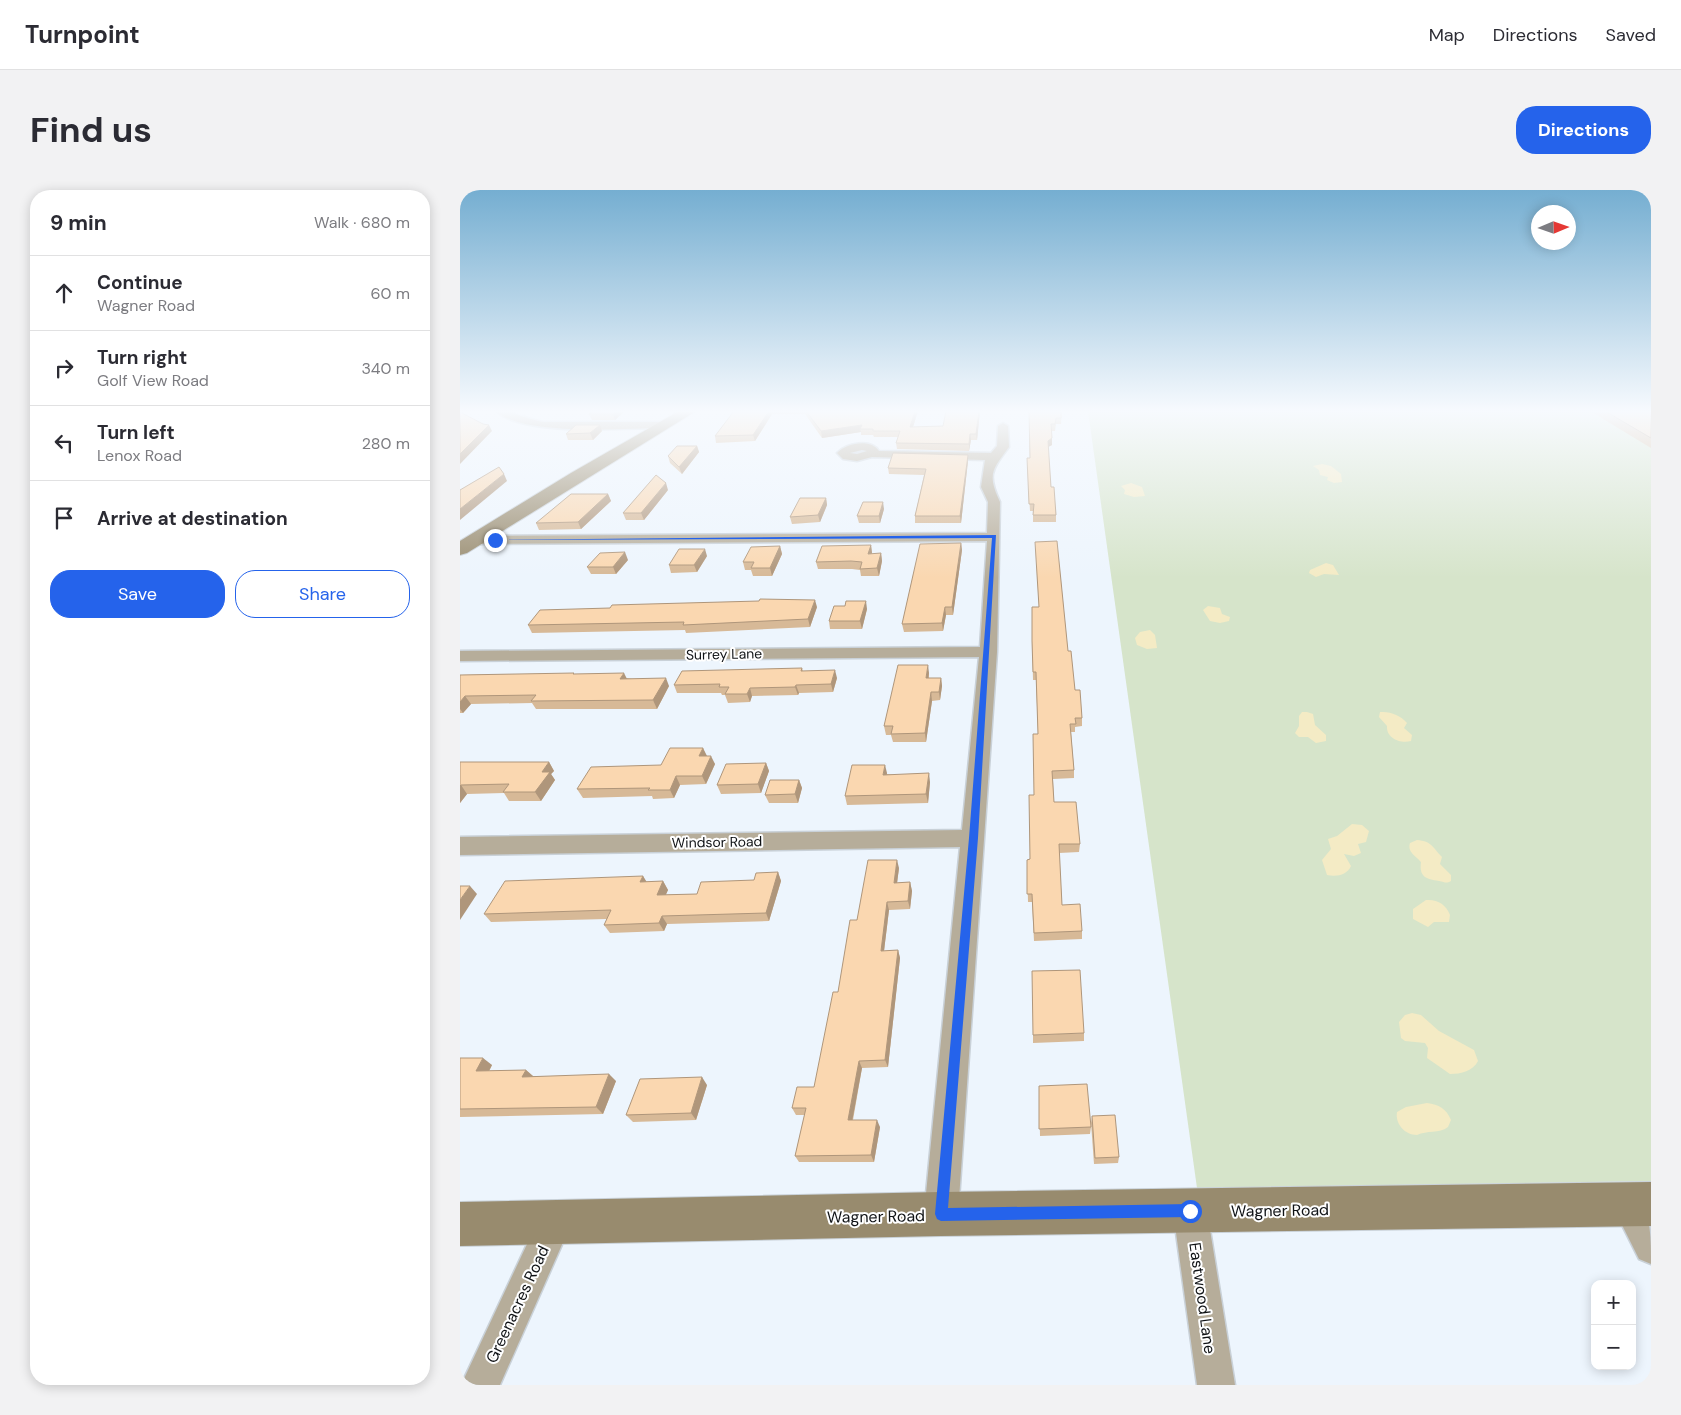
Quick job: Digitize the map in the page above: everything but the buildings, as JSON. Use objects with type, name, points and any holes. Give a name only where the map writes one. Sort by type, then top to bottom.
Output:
[{"type":"street","points":[[460,550],[594,467]]},
{"type":"street","points":[[941,1214],[988,652],[994,502],[987,487],[988,467]]},
{"type":"street","points":[[474,540],[994,537]]},
{"type":"street","name":"Surrey Lane","points":[[460,656],[988,652]]},
{"type":"street","name":"Windsor Road","points":[[460,846],[973,838]]},
{"type":"street","points":[[1640,1205],[1651,1247]]},
{"type":"street","name":"Wagner Road","points":[[460,1224],[941,1214],[1640,1205]]},
{"type":"street","name":"Eastwood Lane","points":[[1190,1211],[1216,1385]]},
{"type":"street","name":"Greenacres Road","points":[[480,1385],[555,1222]]},
{"type":"green space","points":[[1096,467],[1651,467],[1651,1181],[1197,1188]]},
{"type":"sand","points":[[1314,467],[1332,467],[1341,474],[1342,482],[1334,483],[1327,480],[1328,477],[1320,475],[1319,470]]},
{"type":"sand","points":[[1131,483],[1142,487],[1145,496],[1134,497],[1124,494],[1125,490],[1121,486]]},
{"type":"sand","points":[[1326,563],[1333,565],[1339,575],[1324,574],[1316,577],[1309,573],[1310,570]]},
{"type":"sand","points":[[1208,606],[1220,608],[1222,614],[1230,617],[1229,621],[1220,623],[1210,621],[1203,610]]},
{"type":"sand","points":[[1150,630],[1155,635],[1157,648],[1147,649],[1137,645],[1135,638],[1140,632]]},
{"type":"sand","points":[[1302,712],[1313,714],[1315,725],[1326,735],[1326,741],[1316,743],[1308,737],[1299,737],[1295,733],[1299,726],[1299,716]]},
{"type":"sand","points":[[1380,712],[1390,713],[1407,723],[1404,728],[1412,735],[1411,741],[1402,742],[1391,737],[1387,726],[1379,717]]},
{"type":"sand","points":[[1352,824],[1362,825],[1369,831],[1366,842],[1358,844],[1361,853],[1354,856],[1344,854],[1351,866],[1349,869],[1341,875],[1327,875],[1322,860],[1331,849],[1328,839],[1337,836]]},
{"type":"sand","points":[[1417,840],[1429,843],[1442,857],[1440,864],[1451,875],[1451,881],[1445,882],[1430,879],[1422,874],[1421,862],[1412,854],[1409,846],[1410,843]]},
{"type":"sand","points":[[1426,900],[1434,900],[1444,905],[1450,915],[1449,922],[1434,922],[1428,927],[1413,919],[1413,909]]},
{"type":"sand","points":[[1412,1013],[1421,1015],[1439,1031],[1474,1050],[1478,1061],[1476,1064],[1466,1071],[1450,1074],[1427,1058],[1428,1048],[1425,1043],[1405,1041],[1401,1038],[1399,1022],[1405,1015]]},
{"type":"sand","points":[[1427,1103],[1439,1106],[1447,1113],[1451,1120],[1448,1127],[1441,1131],[1413,1135],[1399,1125],[1397,1112],[1406,1107]]},
{"type":"route","points":[[495,540],[994,537],[988,652],[941,1214],[1190,1211]]}]
